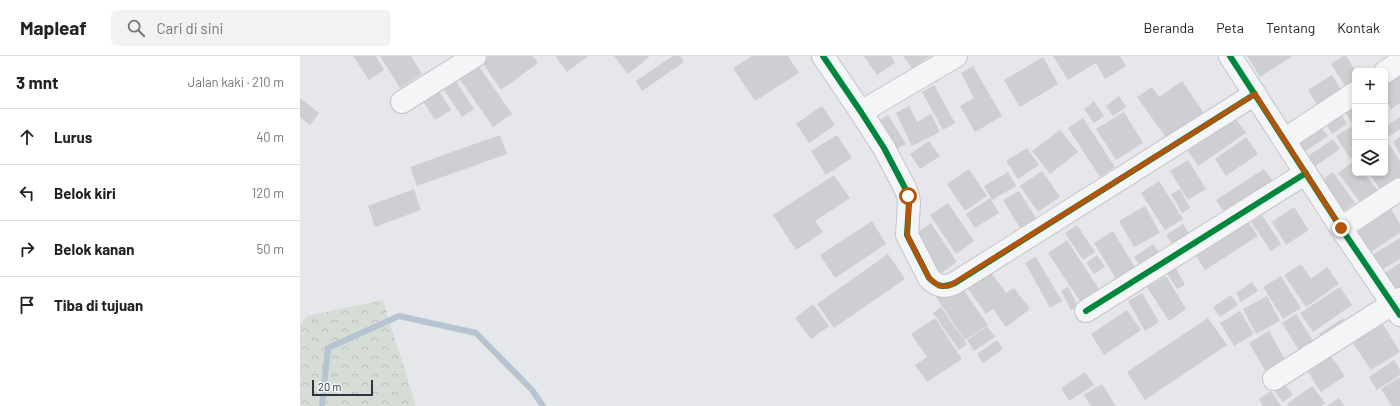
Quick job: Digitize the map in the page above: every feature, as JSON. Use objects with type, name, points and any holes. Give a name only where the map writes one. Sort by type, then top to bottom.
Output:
[{"type":"street","points":[[402,102],[475,56]]},
{"type":"street","points":[[823,56],[862,112],[884,148],[908,196],[907,235],[929,278],[934,284],[943,287],[955,283],[1255,94]]},
{"type":"street","points":[[862,112],[956,56]]},
{"type":"street","points":[[1230,56],[1341,228],[1398,306],[1274,379]]},
{"type":"street","points":[[1388,70],[1400,62]]},
{"type":"street","points":[[1284,140],[1352,95]]},
{"type":"street","points":[[1086,311],[1306,173]]},
{"type":"street","points":[[1341,228],[1400,189]]},
{"type":"green space","points":[[383,300],[416,406],[300,406],[300,325],[307,316]]},
{"type":"building","points":[[353,56],[376,56],[384,70],[369,80]]},
{"type":"building","points":[[380,56],[411,56],[422,74],[400,88]]},
{"type":"building","points":[[488,56],[533,56],[538,63],[501,90],[481,61]]},
{"type":"building","points":[[588,56],[567,72],[556,57]]},
{"type":"building","points":[[614,56],[649,56],[649,57],[628,74]]},
{"type":"building","points":[[673,56],[680,56],[684,62],[642,91],[636,81]]},
{"type":"building","points":[[752,56],[788,56],[799,73],[755,101],[733,68]]},
{"type":"building","points":[[864,56],[891,56],[895,63],[877,75]]},
{"type":"building","points":[[903,56],[930,56],[912,68]]},
{"type":"building","points":[[1053,56],[1120,56],[1126,66],[1105,79],[1096,63],[1068,80]]},
{"type":"building","points":[[1247,56],[1291,56],[1291,57],[1260,77]]},
{"type":"building","points":[[1343,56],[1346,56],[1354,68],[1352,68],[1352,90],[1349,92],[1331,64]]},
{"type":"building","points":[[1043,57],[1058,84],[1020,107],[1004,80]]},
{"type":"building","points":[[478,65],[512,114],[493,127],[459,78]]},
{"type":"building","points":[[973,66],[1002,116],[975,132],[960,106],[974,98],[961,73]]},
{"type":"building","points":[[1332,75],[1345,97],[1321,112],[1308,90]]},
{"type":"building","points":[[1400,75],[1400,103],[1391,109],[1388,104],[1388,83]]},
{"type":"building","points":[[453,77],[474,109],[462,117],[441,85]]},
{"type":"building","points":[[1182,81],[1206,116],[1170,143],[1137,97],[1152,87],[1159,97]]},
{"type":"building","points":[[934,85],[955,123],[943,130],[922,92]]},
{"type":"building","points":[[437,88],[451,110],[435,120],[421,98]]},
{"type":"building","points":[[1119,96],[1126,107],[1113,116],[1106,106]]},
{"type":"building","points":[[300,98],[319,113],[310,125],[300,117]]},
{"type":"building","points":[[1094,101],[1104,116],[1094,123],[1084,109]]},
{"type":"building","points":[[822,106],[835,125],[809,143],[796,124]]},
{"type":"building","points":[[909,106],[917,122],[931,114],[940,132],[912,146],[896,113]]},
{"type":"building","points":[[1352,107],[1352,123],[1345,112]]},
{"type":"building","points":[[1124,112],[1143,143],[1116,160],[1096,129]]},
{"type":"building","points":[[1341,114],[1347,124],[1332,134],[1326,124]]},
{"type":"building","points":[[888,115],[906,144],[891,153],[873,124]]},
{"type":"building","points":[[1400,117],[1400,129],[1388,137],[1388,125]]},
{"type":"building","points":[[1083,118],[1115,167],[1100,177],[1068,128]]},
{"type":"building","points":[[1236,119],[1246,133],[1198,166],[1188,151]]},
{"type":"building","points":[[1320,126],[1328,136],[1297,157],[1290,147]]},
{"type":"building","points":[[1351,127],[1352,157],[1350,159],[1336,136]]},
{"type":"building","points":[[1060,130],[1078,152],[1050,174],[1032,151]]},
{"type":"building","points":[[500,135],[507,154],[417,186],[410,167]]},
{"type":"building","points":[[837,135],[852,158],[826,175],[811,151]]},
{"type":"building","points":[[1246,137],[1258,154],[1226,176],[1215,159]]},
{"type":"building","points":[[1400,137],[1400,154],[1393,142]]},
{"type":"building","points":[[1333,139],[1340,149],[1308,171],[1301,161]]},
{"type":"building","points":[[929,141],[940,156],[920,169],[910,154]]},
{"type":"building","points":[[1388,143],[1400,161],[1400,179],[1381,191],[1371,176],[1388,176]]},
{"type":"building","points":[[1027,148],[1039,165],[1018,179],[1006,161]]},
{"type":"building","points":[[1188,160],[1206,189],[1188,200],[1170,171]]},
{"type":"building","points":[[1352,162],[1352,176],[1366,176],[1380,193],[1363,206],[1338,173]]},
{"type":"building","points":[[969,169],[987,196],[965,211],[947,184]]},
{"type":"building","points":[[1264,169],[1276,186],[1227,217],[1216,200]]},
{"type":"building","points":[[1042,171],[1060,197],[1038,212],[1020,186]]},
{"type":"building","points":[[1008,172],[1016,186],[992,200],[984,186]]},
{"type":"building","points":[[1333,172],[1355,203],[1340,214],[1318,183]]},
{"type":"building","points":[[834,175],[850,198],[815,221],[823,232],[796,250],[773,215]]},
{"type":"building","points":[[1159,181],[1183,219],[1165,230],[1141,193]]},
{"type":"building","points":[[414,189],[421,210],[375,227],[368,206]]},
{"type":"building","points":[[1180,189],[1190,208],[1182,213],[1171,194]]},
{"type":"building","points":[[1019,191],[1039,223],[1023,233],[1003,200]]},
{"type":"building","points":[[990,198],[999,213],[975,228],[966,214]]},
{"type":"building","points":[[948,203],[974,241],[956,254],[930,215]]},
{"type":"building","points":[[1145,206],[1160,233],[1134,247],[1119,221]]},
{"type":"building","points":[[1294,207],[1309,230],[1286,245],[1272,222]]},
{"type":"building","points":[[1391,209],[1400,224],[1400,233],[1369,253],[1355,233]]},
{"type":"building","points":[[1262,215],[1281,244],[1271,251],[1251,222]]},
{"type":"building","points":[[872,221],[886,244],[835,278],[820,255]]},
{"type":"building","points":[[1248,222],[1258,236],[1205,270],[1196,256]]},
{"type":"building","points":[[931,223],[957,262],[938,275],[911,237]]},
{"type":"building","points":[[1183,224],[1190,236],[1174,247],[1166,235]]},
{"type":"building","points":[[1077,225],[1095,252],[1083,260],[1065,233]]},
{"type":"building","points":[[1113,231],[1137,271],[1118,282],[1094,243]]},
{"type":"building","points":[[1400,238],[1400,259],[1378,272],[1369,257]]},
{"type":"building","points":[[1067,240],[1099,289],[1080,301],[1048,253]]},
{"type":"building","points":[[1153,244],[1159,253],[1140,266],[1134,257]]},
{"type":"building","points":[[888,254],[905,279],[834,328],[817,304]]},
{"type":"building","points":[[1097,255],[1105,267],[1094,274],[1086,263]]},
{"type":"building","points":[[1036,257],[1062,301],[1050,308],[1025,263]]},
{"type":"building","points":[[1400,263],[1400,296],[1377,278]]},
{"type":"building","points":[[985,264],[1006,293],[1014,288],[1030,309],[1006,327],[993,309],[986,314],[962,281]]},
{"type":"building","points":[[1301,264],[1311,279],[1327,267],[1339,284],[1306,307],[1284,275]]},
{"type":"building","points":[[1174,265],[1185,285],[1177,289],[1165,270]]},
{"type":"building","points":[[1166,276],[1186,309],[1169,321],[1147,287]]},
{"type":"building","points":[[1281,276],[1301,308],[1283,319],[1263,287]]},
{"type":"building","points":[[958,282],[988,325],[965,340],[936,297]]},
{"type":"building","points":[[1252,282],[1258,291],[1241,302],[1236,293]]},
{"type":"building","points":[[1068,287],[1078,306],[1071,310],[1061,291]]},
{"type":"building","points":[[1340,287],[1352,305],[1313,332],[1300,313]]},
{"type":"building","points":[[1142,293],[1159,322],[1145,331],[1128,301]]},
{"type":"building","points":[[1231,295],[1238,305],[1220,317],[1213,307]]},
{"type":"building","points":[[1267,296],[1280,321],[1256,334],[1243,309]]},
{"type":"building","points":[[813,304],[829,326],[811,339],[795,318]]},
{"type":"building","points":[[941,307],[967,344],[959,350],[933,313]]},
{"type":"building","points":[[1127,310],[1141,330],[1104,355],[1091,334]]},
{"type":"building","points":[[1240,311],[1254,334],[1234,346],[1220,323]]},
{"type":"building","points":[[1296,314],[1317,347],[1303,357],[1282,323]]},
{"type":"building","points":[[935,318],[962,359],[927,382],[915,365],[927,357],[911,334]]},
{"type":"building","points":[[1208,318],[1227,345],[1145,400],[1127,372]]},
{"type":"building","points":[[1343,318],[1349,328],[1325,344],[1319,334]]},
{"type":"building","points":[[1379,318],[1400,352],[1371,370],[1349,337]]},
{"type":"building","points":[[987,326],[995,337],[974,351],[967,340]]},
{"type":"building","points":[[1269,331],[1287,363],[1267,374],[1249,343]]},
{"type":"building","points":[[997,340],[1003,349],[983,363],[977,354]]},
{"type":"building","points":[[1331,356],[1345,376],[1321,392],[1308,372]]},
{"type":"building","points":[[1394,360],[1400,370],[1400,375],[1377,390],[1369,377]]},
{"type":"building","points":[[1085,372],[1094,385],[1069,401],[1061,388]]},
{"type":"building","points":[[1400,377],[1400,406],[1392,406],[1381,389]]},
{"type":"building","points":[[1283,382],[1293,395],[1283,402],[1273,389]]},
{"type":"building","points":[[1102,384],[1116,406],[1091,406],[1084,395]]},
{"type":"building","points":[[1312,386],[1325,403],[1321,406],[1289,406],[1287,404]]},
{"type":"building","points":[[1271,391],[1281,406],[1263,406],[1259,399]]},
{"type":"building","points":[[1339,398],[1344,406],[1327,406]]},
{"type":"waterway","points":[[322,406],[328,348],[399,316],[476,333],[532,390],[543,406]]},
{"type":"cycle path","points":[[823,56],[884,148],[905,188],[909,203],[907,235],[929,278],[941,286],[948,286],[955,283],[1255,94]]},
{"type":"cycle path","points":[[1230,56],[1341,228],[1400,315]]},
{"type":"cycle path","points":[[1086,311],[1306,173]]},
{"type":"route","points":[[908,196],[909,210],[907,235],[929,278],[934,284],[943,287],[949,286],[1255,94],[1341,228]]}]
